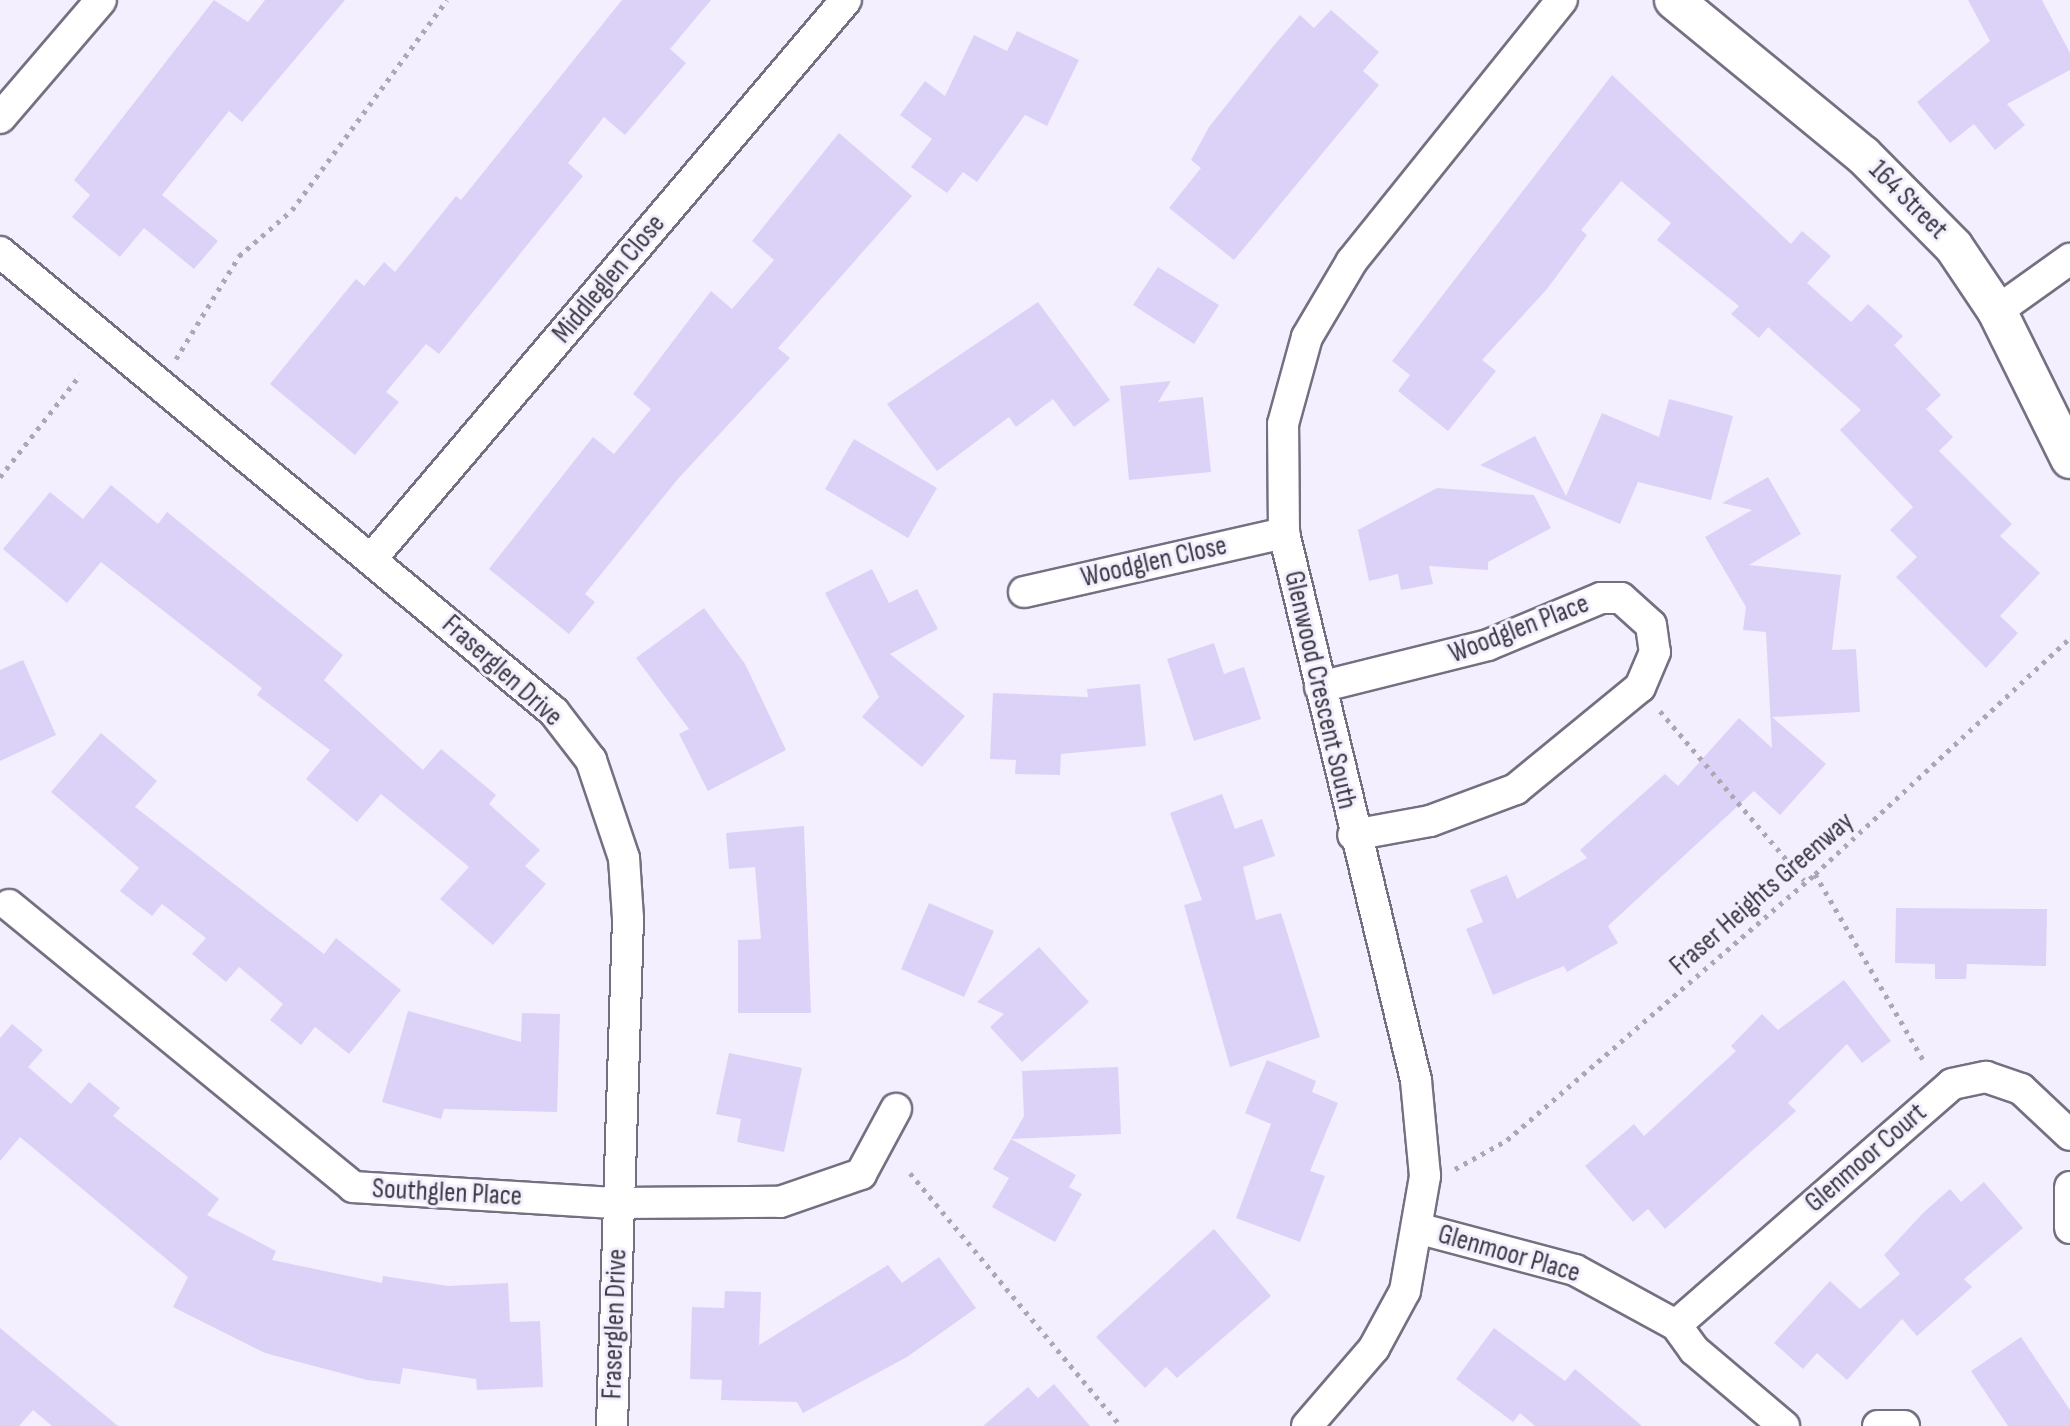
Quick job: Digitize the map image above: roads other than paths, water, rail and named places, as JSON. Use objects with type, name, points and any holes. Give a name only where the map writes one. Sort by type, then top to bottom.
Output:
[{"type":"street","points":[[0,118],[101,0]]},
{"type":"street","name":"Middleglen Close","points":[[372,558],[846,0]]},
{"type":"street","name":"Glenwood Crescent South","points":[[1307,1426],[1374,1348],[1405,1291],[1421,1229],[1425,1176],[1416,1080],[1353,835],[1284,533],[1283,424],[1307,337],[1352,261],[1562,0]]},
{"type":"street","name":"164 Street","points":[[1674,0],[1914,203],[1997,311],[2070,459]]},
{"type":"street","name":"Fraserglen Drive","points":[[0,252],[554,712],[591,760],[624,858],[628,919],[612,1426]]},
{"type":"street","points":[[1997,311],[2070,259]]},
{"type":"street","name":"Woodglen Close","points":[[1024,592],[1284,533]]},
{"type":"street","name":"Woodglen Place","points":[[1320,687],[1488,645],[1601,598],[1621,598],[1651,625],[1655,652],[1640,687],[1516,789],[1430,821],[1353,835]]},
{"type":"street","name":"Southglen Place","points":[[9,905],[353,1187],[618,1203],[780,1202],[861,1174],[896,1109]]},
{"type":"street","name":"Glenmoor Court","points":[[1676,1325],[1952,1084],[1986,1077],[2021,1089],[2070,1135]]},
{"type":"street","points":[[2070,1187],[2070,1228]]},
{"type":"street","name":"Glenmoor Place","points":[[1421,1229],[1575,1270],[1676,1325],[1694,1350],[1784,1426]]},
{"type":"street","points":[[1878,1426],[1904,1426]]}]
